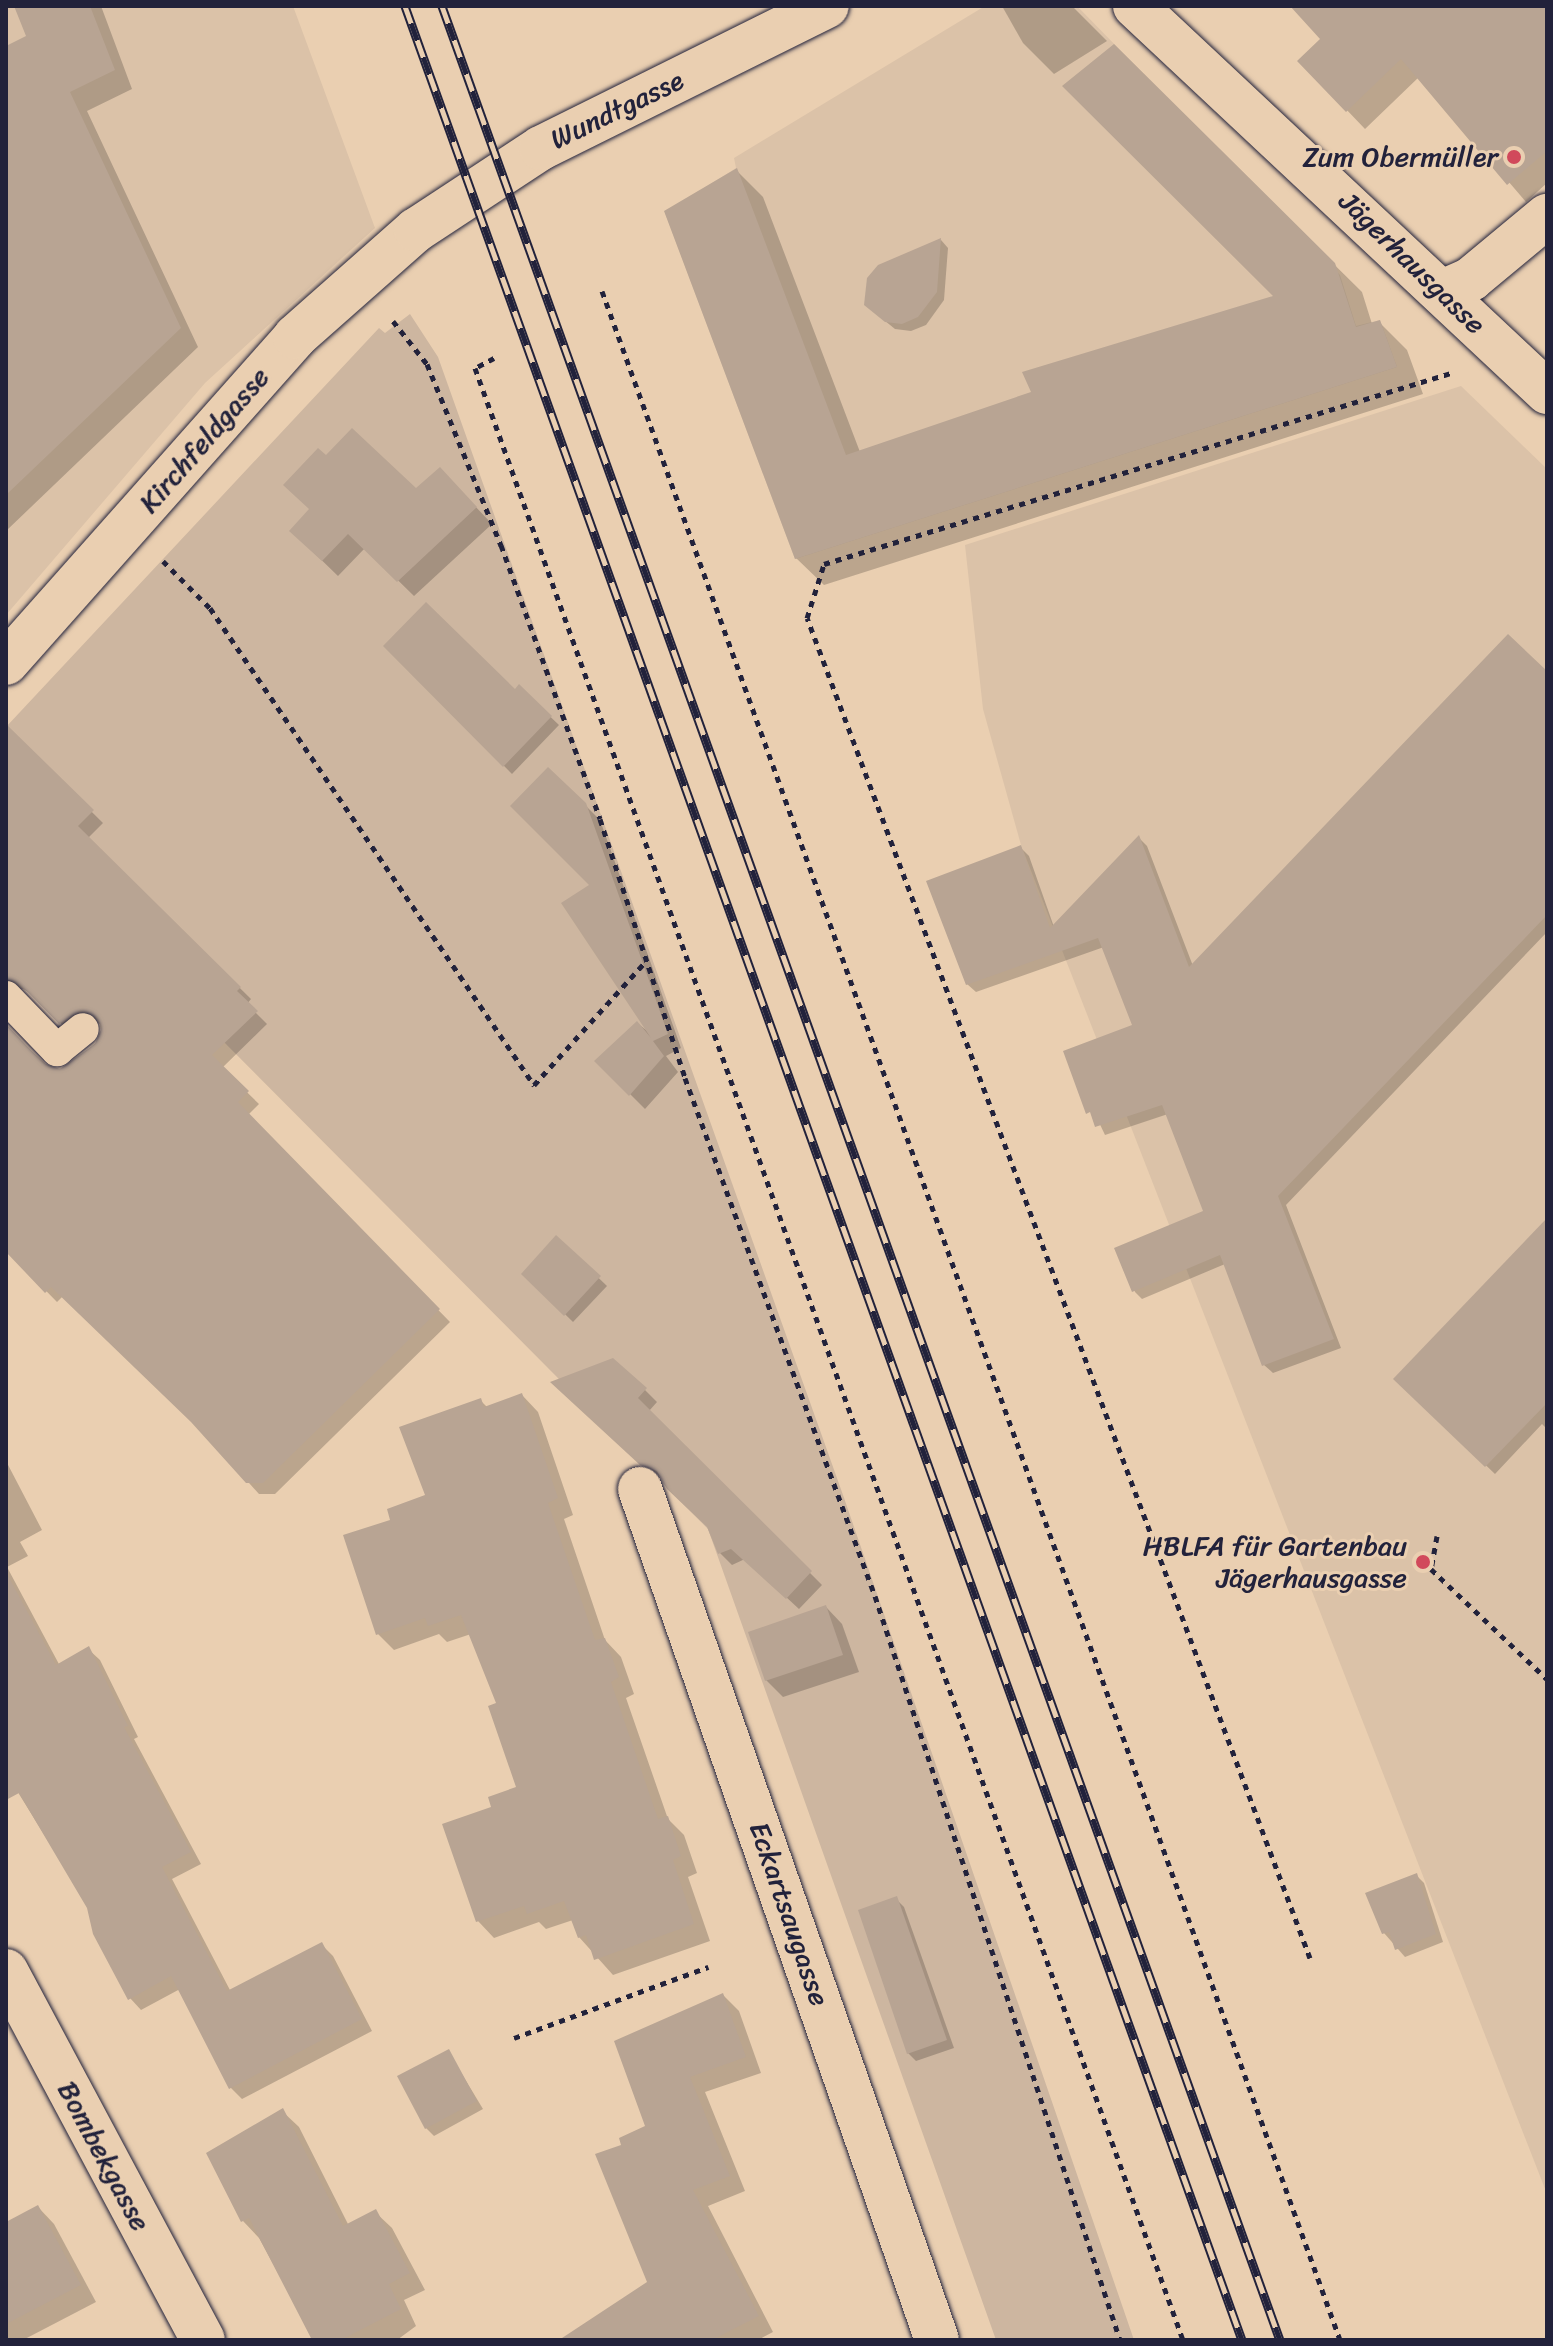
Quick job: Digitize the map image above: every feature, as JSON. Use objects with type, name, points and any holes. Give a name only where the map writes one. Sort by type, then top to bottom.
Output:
[{"type":"street","name":"Wundtgasse","points":[[416,230],[541,148],[827,6]]},
{"type":"street","name":"Jägerhausgasse","points":[[1135,6],[1547,392]]},
{"type":"street","points":[[1442,292],[1471,279],[1547,216]]},
{"type":"street","name":"Kirchfeldgasse","points":[[6,663],[295,337],[416,230]]},
{"type":"street","name":"Eckartsaugasse","points":[[640,1489],[937,2340]]},
{"type":"street","name":"Bombekgasse","points":[[6,1971],[203,2340]]},
{"type":"lane","points":[[6,997],[57,1050],[83,1029]]},
{"type":"path","points":[[359,279],[427,364],[501,545],[875,1596],[1120,2340]]},
{"type":"path","points":[[602,291],[1340,2340]]},
{"type":"path","points":[[1310,1958],[807,618],[824,564],[1509,356]]},
{"type":"path","points":[[494,358],[475,368],[1183,2340]]},
{"type":"path","points":[[128,526],[210,608],[534,1085],[647,960]]},
{"type":"path","points":[[1437,1536],[1431,1569],[1547,1679]]},
{"type":"path","points":[[514,2038],[708,1967]]},
{"type":"shaded area","points":[[6,6],[293,6],[375,228],[205,383],[6,615]]},
{"type":"shaded area","points":[[985,6],[1077,6],[1340,275],[1356,326],[1380,320],[1397,367],[795,559],[665,213],[736,168],[734,158]]},
{"type":"shaded area","points":[[410,314],[438,357],[843,1495],[1134,2340],[996,2340],[708,1529],[56,873],[6,727],[379,328],[385,333]]},
{"type":"shaded area","name":"HBLFA für Gartenbau Jägerhausgasse","points":[[1461,386],[1547,469],[1547,2194],[1021,845],[983,709],[965,545]]},
{"type":"building","points":[[14,6],[90,6],[115,70],[70,92],[181,328],[6,495],[6,46],[26,36]]},
{"type":"building","points":[[1290,6],[1547,6],[1547,151],[1507,185],[1401,59],[1346,112],[1297,61],[1320,39]]},
{"type":"building","points":[[1114,44],[1335,263],[1356,327],[1380,320],[1397,367],[795,559],[664,211],[737,168],[846,455],[1031,392],[1022,372],[1273,296],[1062,86]]},
{"type":"building","points":[[941,238],[937,292],[918,317],[902,324],[885,322],[864,305],[867,278],[878,265]]},
{"type":"building","points":[[352,428],[416,488],[440,467],[477,507],[397,582],[348,534],[322,561],[289,531],[309,509],[283,485],[318,448],[326,455]]},
{"type":"building","points":[[426,602],[515,689],[519,684],[552,716],[503,767],[383,646]]},
{"type":"building","points":[[1508,634],[1547,671],[1547,915],[1278,1196],[1334,1339],[1262,1366],[1220,1255],[1132,1292],[1114,1248],[1203,1211],[1162,1105],[1095,1127],[1090,1112],[1086,1114],[1063,1051],[1132,1025],[1098,938],[966,985],[926,881],[1021,845],[1050,928],[1139,835],[1189,967]]},
{"type":"building","points":[[6,724],[94,810],[78,826],[241,987],[237,991],[258,1011],[212,1055],[249,1091],[238,1102],[440,1309],[263,1483],[246,1483],[191,1422],[51,1287],[45,1293],[6,1252],[6,1024],[43,1063],[60,1069],[95,1044],[102,1027],[97,1017],[81,1010],[59,1024],[20,984],[6,979]]},
{"type":"building","points":[[548,767],[586,803],[668,1034],[653,1041],[664,1056],[629,1096],[594,1061],[637,1021],[651,1038],[561,903],[589,885],[510,806]]},
{"type":"building","points":[[1547,1218],[1547,1403],[1485,1467],[1393,1379]]},
{"type":"building","points":[[556,1235],[601,1276],[564,1316],[521,1274]]},
{"type":"building","points":[[613,1358],[647,1388],[638,1398],[812,1571],[786,1599],[731,1549],[718,1554],[707,1527],[667,1489],[657,1471],[640,1465],[550,1382]]},
{"type":"building","points":[[522,1393],[558,1498],[548,1503],[595,1640],[605,1638],[619,1677],[611,1682],[658,1819],[668,1816],[681,1856],[673,1860],[694,1924],[594,1960],[586,1935],[578,1938],[564,1901],[527,1914],[524,1906],[476,1922],[442,1824],[491,1807],[488,1797],[516,1787],[488,1706],[496,1703],[461,1615],[428,1626],[425,1618],[376,1635],[343,1535],[390,1520],[387,1509],[425,1495],[399,1427],[481,1398],[484,1407]]},
{"type":"building","points":[[6,1572],[56,1665],[89,1646],[128,1726],[124,1727],[191,1852],[162,1867],[227,1991],[322,1942],[362,2019],[229,2089],[171,1976],[128,2000],[93,1934],[87,1908],[19,1793],[6,1800]]},
{"type":"building","points":[[826,1605],[843,1655],[765,1681],[748,1632]]},
{"type":"building","points":[[1417,1873],[1436,1934],[1395,1950],[1389,1932],[1382,1934],[1365,1893]]},
{"type":"building","points":[[897,1896],[947,2040],[907,2054],[858,1910]]},
{"type":"building","points":[[723,1993],[746,2057],[690,2077],[730,2176],[693,2190],[759,2316],[712,2340],[559,2340],[647,2282],[595,2154],[621,2145],[619,2138],[645,2126],[614,2041]]},
{"type":"building","points":[[449,2049],[477,2101],[425,2129],[397,2076]]},
{"type":"building","points":[[283,2108],[343,2226],[376,2209],[410,2273],[389,2284],[401,2309],[341,2340],[312,2340],[249,2218],[241,2222],[206,2153]]},
{"type":"building","points":[[38,2205],[81,2285],[6,2324],[6,2222]]},
{"type":"railway","points":[[405,6],[1242,2340]]},
{"type":"railway","points":[[442,6],[1280,2340]]},
{"type":"place","name":"Zum Obermüller","points":[[1514,157]]},
{"type":"place","name":"HBLFA für Gartenbau Jägerhausgasse","points":[[1423,1562]]}]
